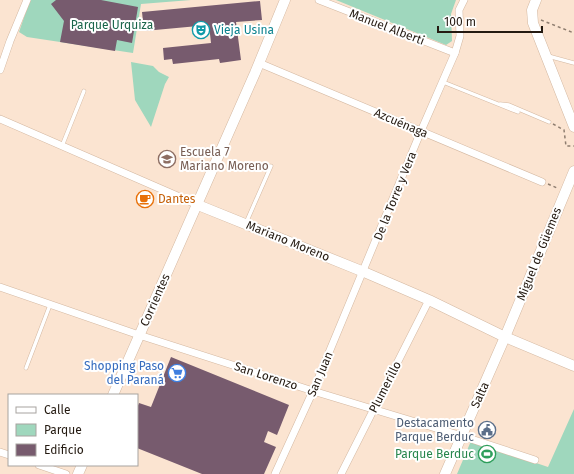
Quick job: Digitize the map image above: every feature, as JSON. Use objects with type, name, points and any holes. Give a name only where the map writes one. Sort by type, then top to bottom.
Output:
[{"type":"street","points":[[0,70],[27,0]]},
{"type":"street","name":"Corrientes","points":[[113,394],[198,204],[285,0]]},
{"type":"street","name":"Manuel Alberti","points":[[319,0],[455,53]]},
{"type":"street","name":"De la Torre y Vera","points":[[364,272],[455,53],[460,36],[459,10],[464,0]]},
{"type":"street","points":[[536,0],[532,16],[535,30],[574,127]]},
{"type":"street","name":"Azcuénaga","points":[[259,63],[542,182]]},
{"type":"street","name":"Mariano Moreno","points":[[0,119],[198,204],[364,272],[429,300],[505,337],[574,366]]},
{"type":"street","name":"Miguel de Güemes","points":[[505,337],[574,171]]},
{"type":"street","name":"San Juan","points":[[275,474],[313,391],[364,272]]},
{"type":"street","name":"San Lorenzo","points":[[0,287],[139,335],[535,460]]},
{"type":"street","name":"Plumerillo","points":[[341,474],[429,300]]},
{"type":"street","name":"Salta","points":[[445,474],[505,337]]},
{"type":"street","points":[[41,466],[66,474]]},
{"type":"lane","points":[[545,56],[574,63]]},
{"type":"lane","points":[[443,82],[518,112]]},
{"type":"lane","points":[[62,146],[84,90]]},
{"type":"lane","points":[[494,103],[509,105],[549,122]]},
{"type":"lane","points":[[246,224],[272,166]]},
{"type":"lane","points":[[26,368],[50,304]]},
{"type":"path","points":[[532,16],[574,33]]},
{"type":"path","points":[[549,122],[564,130],[566,146],[574,146]]},
{"type":"path","points":[[542,182],[566,191]]},
{"type":"green space","name":"Parque Urquiza","points":[[30,0],[191,0],[141,4],[133,53],[27,37],[19,32]]},
{"type":"green space","points":[[336,0],[456,0],[451,14],[452,41],[446,45]]},
{"type":"green space","points":[[131,62],[153,66],[159,72],[169,77],[165,84],[151,127],[135,100]]},
{"type":"green space","name":"Parque Berduc","points":[[574,409],[574,474],[457,474],[471,441],[548,467]]},
{"type":"building","name":"Parque Urquiza","points":[[56,0],[101,0],[138,7],[132,43],[117,40],[115,51],[60,42],[64,21],[51,4]]},
{"type":"building","points":[[260,1],[262,20],[236,22],[241,60],[220,63],[219,59],[173,64],[172,59],[164,60],[163,48],[211,43],[209,25],[144,31],[142,12]]},
{"type":"building","points":[[171,357],[289,405],[277,435],[268,431],[264,442],[276,447],[264,474],[202,474],[138,448],[138,406],[139,403],[151,407]]},
{"type":"place","name":"Vieja Usina","points":[[201,30]]},
{"type":"place","name":"Escuela 7 Mariano Moreno","points":[[167,159]]},
{"type":"place","name":"Dantes","points":[[145,199]]},
{"type":"place","name":"Shopping Paso del Paraná","points":[[177,373]]},
{"type":"place","name":"Destacamento Parque Berduc","points":[[487,430]]},
{"type":"place","name":"Parque Berduc","points":[[487,454]]}]
